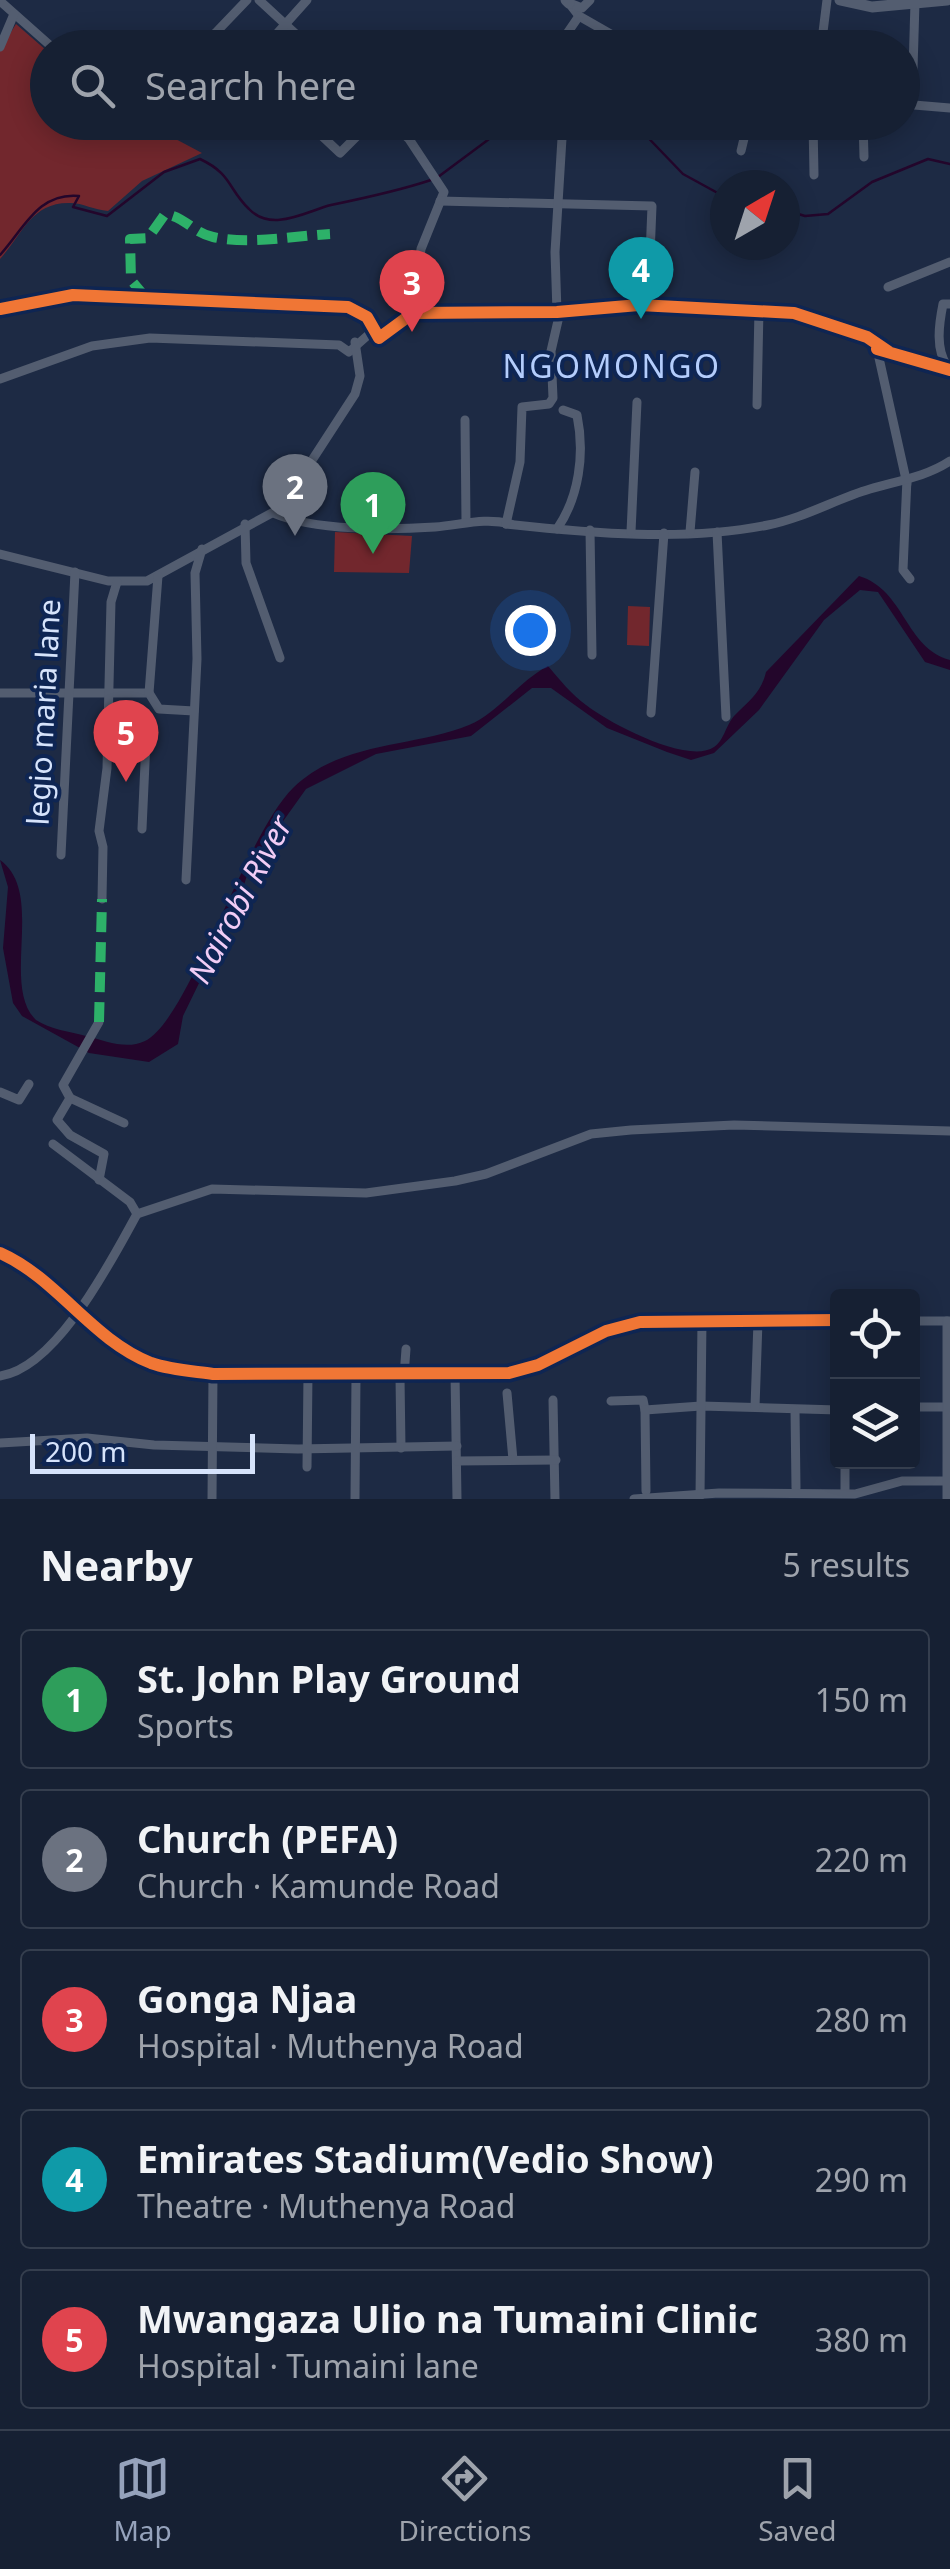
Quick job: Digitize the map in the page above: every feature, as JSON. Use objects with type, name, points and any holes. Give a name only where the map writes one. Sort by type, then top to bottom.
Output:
[{"type":"street","points":[[218,30],[246,0]]},
{"type":"street","points":[[259,0],[293,30]]},
{"type":"street","points":[[280,30],[306,0]]},
{"type":"street","points":[[568,1],[582,8],[590,0]]},
{"type":"street","points":[[824,30],[828,0]]},
{"type":"street","points":[[840,0],[872,7],[947,0]]},
{"type":"street","points":[[0,1],[32,30]]},
{"type":"street","points":[[568,1],[579,16],[604,30]]},
{"type":"street","points":[[913,30],[915,2]]},
{"type":"street","points":[[0,47],[14,14]]},
{"type":"street","points":[[569,30],[579,16]]},
{"type":"street","points":[[920,105],[950,108]]},
{"type":"street","points":[[326,140],[340,154],[353,140]]},
{"type":"street","points":[[405,140],[444,192],[422,249],[413,313]]},
{"type":"street","points":[[506,524],[520,462],[522,407],[549,404],[553,398],[550,351],[558,312],[562,140]]},
{"type":"street","points":[[740,151],[743,140]]},
{"type":"street","points":[[813,140],[814,175]]},
{"type":"street","points":[[864,140],[864,157]]},
{"type":"street","points":[[440,201],[652,206],[648,305],[640,311],[638,305]]},
{"type":"street","points":[[888,287],[950,262]]},
{"type":"street","points":[[0,309],[73,295],[218,298],[237,303],[357,308],[367,317],[370,328],[376,328]]},
{"type":"street","points":[[950,304],[943,304],[938,330],[942,361],[950,369]]},
{"type":"street","points":[[376,328],[379,338],[413,313],[558,312],[638,305],[759,308],[806,316],[878,346],[950,369]]},
{"type":"street","points":[[757,405],[759,308]]},
{"type":"street","points":[[0,379],[95,346],[150,338],[339,345],[350,352],[356,342],[376,328]]},
{"type":"street","points":[[0,554],[117,582],[148,581],[245,524],[273,512],[298,486],[355,394],[360,376],[356,342]]},
{"type":"street","points":[[878,346],[907,484],[907,478]]},
{"type":"street","points":[[631,532],[637,402]]},
{"type":"street","points":[[557,529],[575,503],[578,465],[578,416],[563,410]]},
{"type":"street","points":[[465,420],[466,522]]},
{"type":"street","points":[[506,524],[631,532],[717,532],[772,524],[950,461]]},
{"type":"street","points":[[690,532],[695,472]]},
{"type":"street","points":[[907,478],[903,570],[910,578]]},
{"type":"street","points":[[273,512],[292,522],[379,528],[489,518],[517,526],[506,524]]},
{"type":"street","points":[[245,524],[246,563],[280,658]]},
{"type":"street","points":[[590,530],[592,654]]},
{"type":"street","points":[[652,712],[664,532]]},
{"type":"street","points":[[717,532],[726,718]]},
{"type":"street","points":[[186,880],[194,711],[195,573],[202,549]]},
{"type":"street","name":"legio maria lane","points":[[61,855],[75,572]]},
{"type":"street","points":[[158,576],[150,692],[160,709],[194,711]]},
{"type":"street","points":[[102,899],[104,847],[99,830],[107,768],[111,602],[117,582]]},
{"type":"street","points":[[0,693],[150,692]]},
{"type":"street","points":[[142,829],[147,718]]},
{"type":"street","points":[[99,1022],[63,1084],[70,1098],[124,1123]]},
{"type":"street","points":[[0,1092],[19,1100],[29,1084]]},
{"type":"street","points":[[70,1098],[57,1120],[70,1135],[104,1154],[99,1180]]},
{"type":"street","points":[[0,1376],[35,1359],[78,1310],[121,1250],[136,1214],[212,1189],[366,1194],[486,1174],[591,1134],[630,1130],[734,1124],[950,1131]]},
{"type":"street","points":[[53,1144],[130,1202],[136,1214]]},
{"type":"street","points":[[0,1253],[32,1269],[138,1357],[174,1369],[213,1374],[402,1376],[525,1370],[593,1337],[640,1322],[830,1320]]},
{"type":"street","points":[[700,1496],[702,1320]]},
{"type":"street","points":[[920,1320],[948,1321],[946,1499]]},
{"type":"street","points":[[755,1407],[758,1321]]},
{"type":"street","points":[[402,1448],[406,1349]]},
{"type":"street","points":[[212,1499],[213,1374]]},
{"type":"street","points":[[307,1467],[308,1374]]},
{"type":"street","points":[[455,1374],[457,1499]]},
{"type":"street","points":[[355,1498],[356,1375]]},
{"type":"street","points":[[507,1393],[513,1460]]},
{"type":"street","points":[[553,1400],[555,1499]]},
{"type":"street","points":[[610,1400],[643,1400],[646,1491]]},
{"type":"street","points":[[646,1410],[702,1406],[830,1410]]},
{"type":"street","points":[[920,1407],[948,1407]]},
{"type":"street","points":[[795,1410],[796,1488]]},
{"type":"street","points":[[0,1443],[87,1438],[111,1444],[134,1440],[154,1445],[308,1449],[458,1446]]},
{"type":"street","points":[[457,1461],[556,1460]]},
{"type":"street","points":[[845,1469],[845,1492]]},
{"type":"street","points":[[634,1499],[854,1494],[902,1481],[948,1481]]},
{"type":"shaded area","points":[[16,24],[30,36],[30,140],[178,140],[202,153],[142,181],[108,211],[70,203],[46,208],[29,222],[0,259],[0,50]]},
{"type":"shaded area","points":[[335,532],[412,536],[409,573],[334,572]]},
{"type":"shaded area","points":[[628,606],[650,607],[649,646],[627,645]]},
{"type":"water","name":"Nairobi River","points":[[859,576],[886,593],[923,644],[950,660],[950,670],[925,662],[878,592],[860,590],[824,620],[759,710],[714,753],[691,760],[607,728],[551,688],[532,688],[471,736],[376,754],[306,789],[249,869],[239,901],[183,1016],[178,1044],[149,1062],[89,1053],[22,1016],[13,1003],[3,948],[8,887],[0,860],[13,875],[20,894],[22,985],[26,1004],[36,1020],[108,1042],[138,1044],[162,1026],[180,1000],[275,812],[293,788],[312,773],[355,753],[469,725],[548,666],[581,701],[630,731],[686,751],[714,747],[732,719],[758,691],[766,672]]},
{"type":"waterway","points":[[438,177],[488,140]]},
{"type":"waterway","points":[[650,140],[683,174],[710,189]]},
{"type":"waterway","points":[[0,255],[33,214],[53,200],[79,196],[73,207],[107,216],[164,172],[200,159],[224,176],[249,209],[268,219],[290,218],[431,180]]},
{"type":"waterway","points":[[800,214],[828,214],[872,182],[928,159],[950,164]]},
{"type":"marked path","points":[[146,298],[131,280],[130,239],[148,238],[165,214],[206,235],[227,239],[330,234]]},
{"type":"marked path","points":[[99,1022],[102,899]]},
{"type":"cycle path","points":[[0,309],[73,295],[348,307],[367,317],[379,338],[413,313],[557,312],[639,305],[794,313],[867,337],[889,352],[877,349],[950,370]]},
{"type":"cycle path","points":[[0,1253],[39,1278],[130,1353],[151,1363],[213,1374],[509,1373],[538,1365],[606,1331],[640,1322],[830,1320]]},
{"type":"place","name":"Emirates Stadium(Vedio Show)","points":[[641,319]]},
{"type":"place","name":"Gonga Njaa","points":[[412,332]]},
{"type":"place","name":"Church (PEFA)","points":[[295,536]]},
{"type":"place","name":"St. John Play Ground","points":[[373,554]]},
{"type":"place","name":"Mwangaza Ulio na Tumaini Clinic","points":[[126,782]]},
{"type":"district","name":"NGOMONGO","points":[[612,365]]}]
